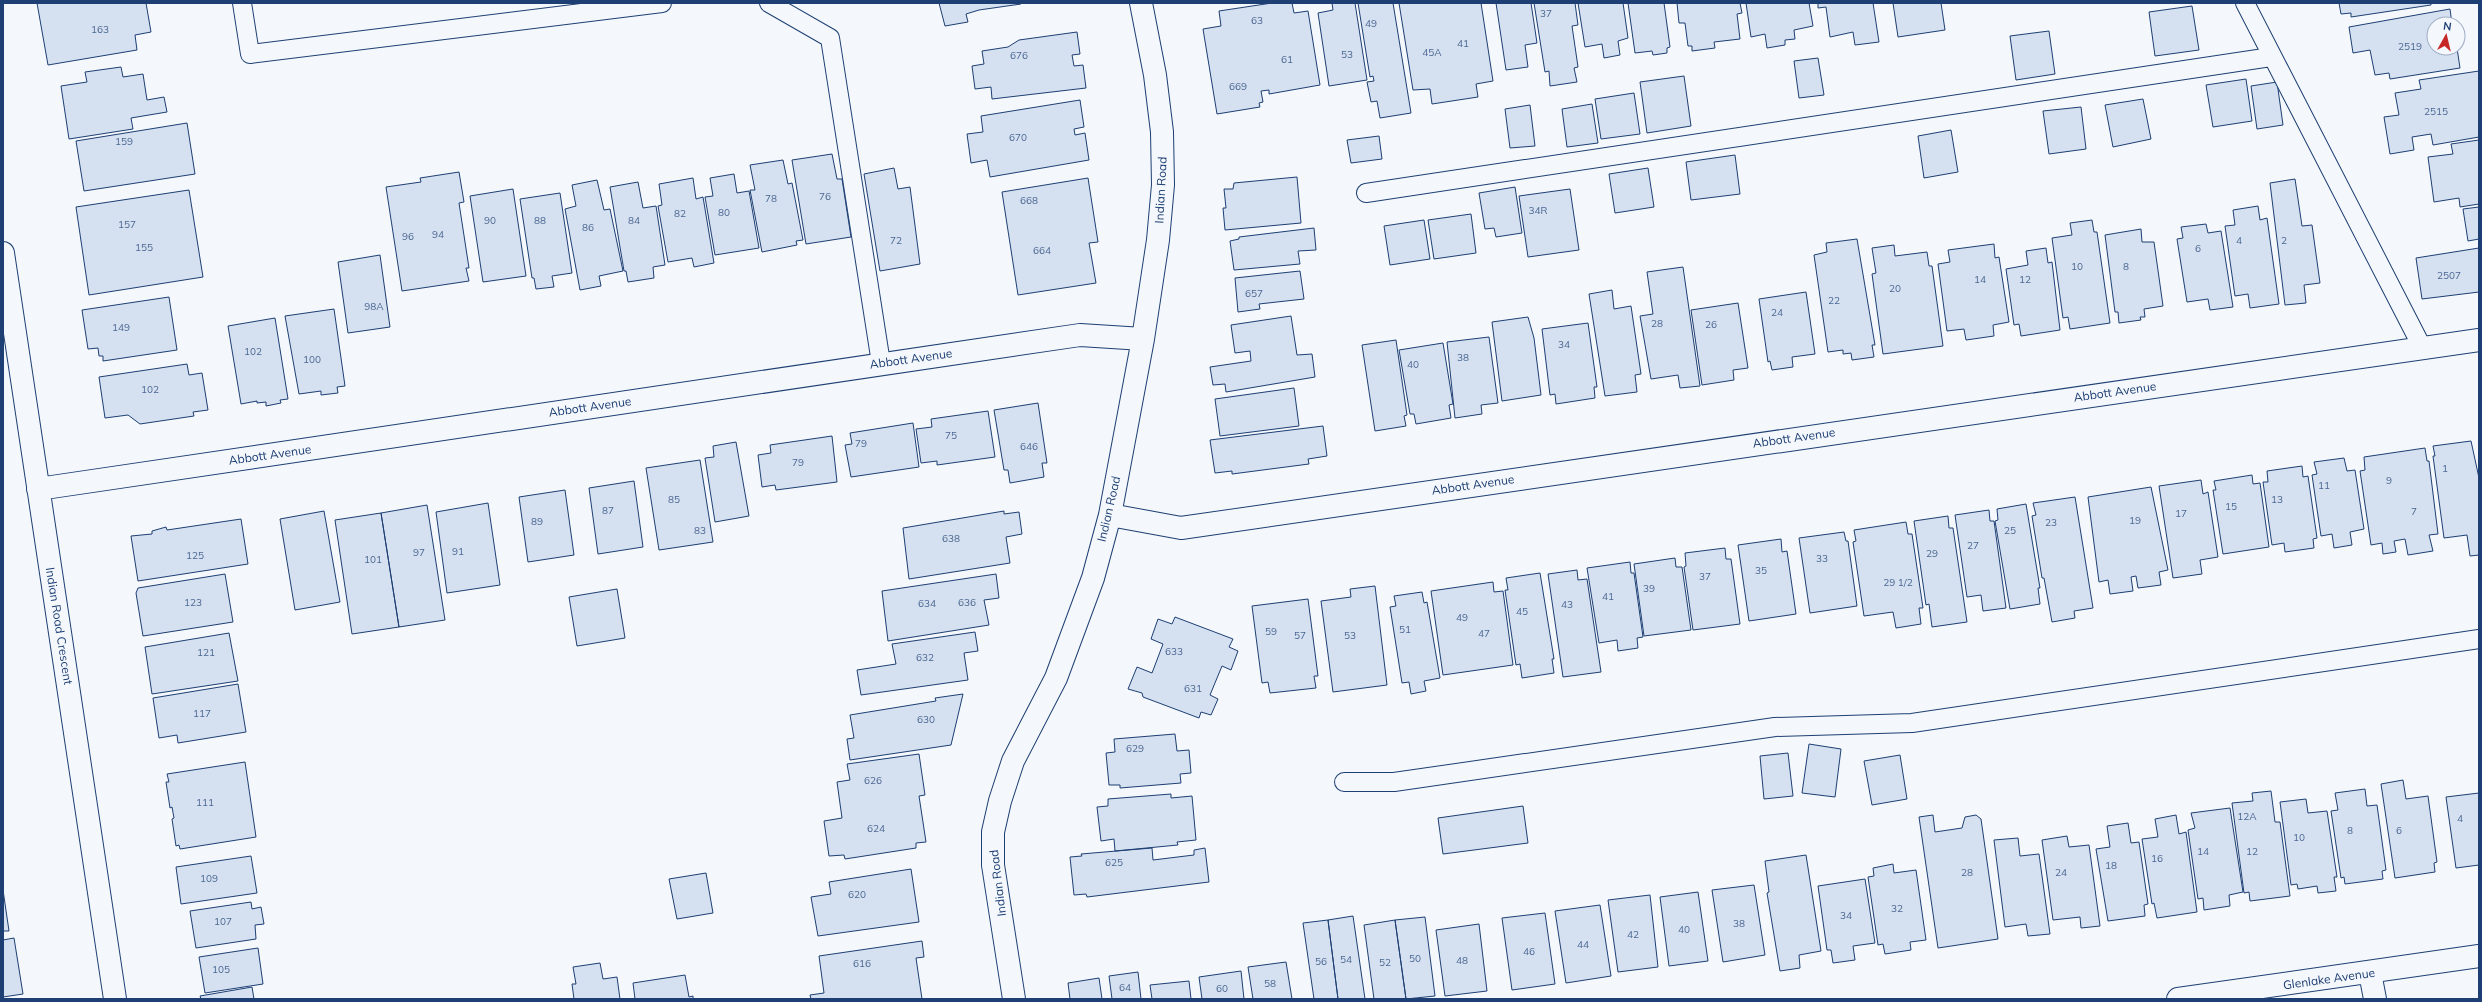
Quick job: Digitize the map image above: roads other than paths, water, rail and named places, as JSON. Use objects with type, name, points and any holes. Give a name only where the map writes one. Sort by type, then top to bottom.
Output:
[{"type":"street","name":"Indian Road","points":[[1014,999],[993,864],[993,832],[1000,801],[1013,761],[1056,678],[1090,585],[1110,515],[1143,339],[1158,240],[1163,171],[1162,132],[1155,75],[1141,3]]},
{"type":"street","name":"Indian Road Crescent","points":[[3,253],[115,999]]},
{"type":"street","name":"Abbott Avenue","points":[[38,489],[881,363],[1080,335],[1143,339]]},
{"type":"street","name":"Abbott Avenue","points":[[1110,515],[1181,528],[2422,347],[2479,340]]},
{"type":"street","name":"Glenlake Avenue","points":[[2178,999],[2370,973],[2479,956]]},
{"type":"street","points":[[2370,973],[2375,999]]},
{"type":"lane","points":[[242,3],[250,54],[662,3]]},
{"type":"lane","points":[[769,3],[830,38],[881,363]]},
{"type":"lane","points":[[2245,3],[2271,57],[2422,347]]},
{"type":"lane","points":[[1366,193],[2271,57]]},
{"type":"lane","points":[[1344,782],[1394,782],[1775,727],[1912,723],[2479,639]]}]
